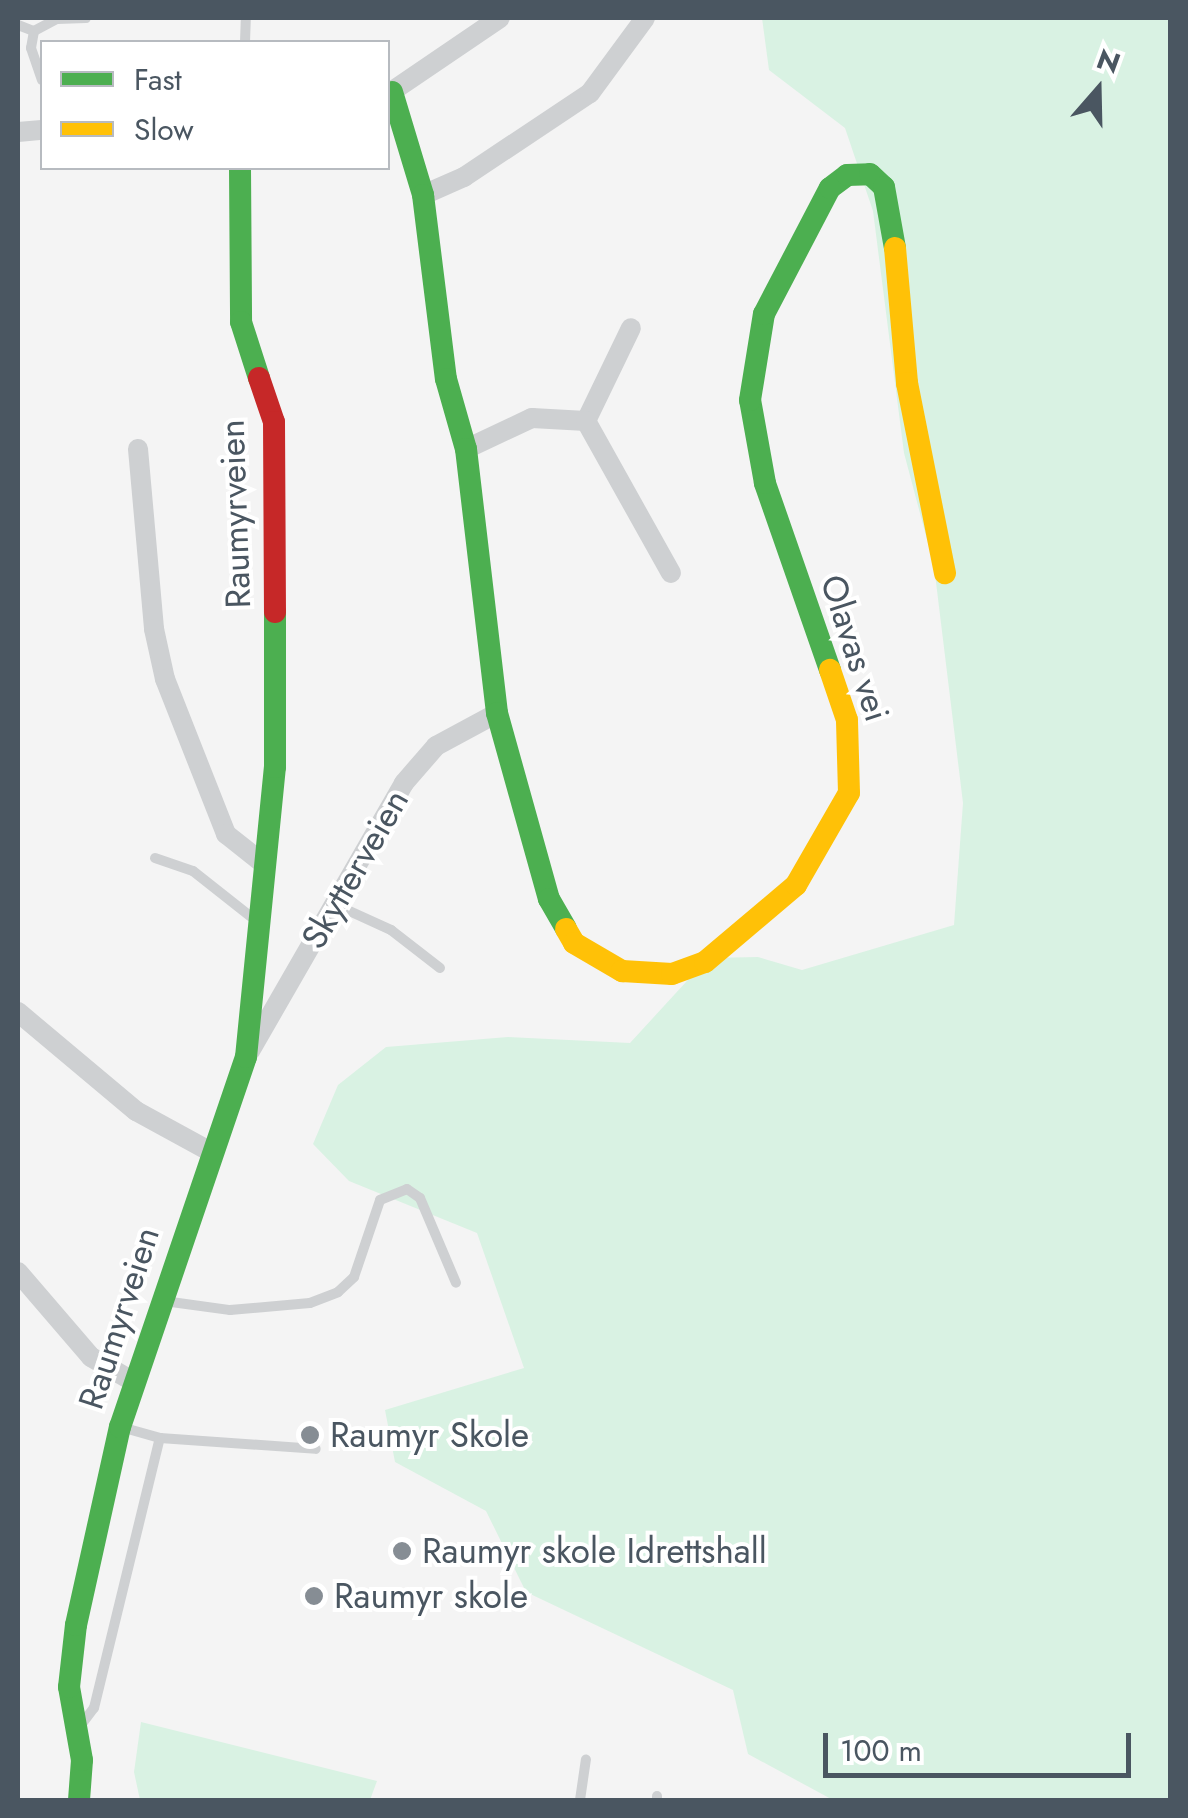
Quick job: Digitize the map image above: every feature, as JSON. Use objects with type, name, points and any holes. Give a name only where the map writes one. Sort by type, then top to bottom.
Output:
[{"type":"street","points":[[390,93],[500,18]]},
{"type":"street","points":[[423,194],[464,177],[590,93],[645,18]]},
{"type":"street","name":"Olavas vei","points":[[390,93],[423,194],[446,379],[466,449],[497,713],[550,899],[574,943],[622,971],[672,974],[705,962],[760,921],[818,855],[849,793],[847,720],[765,483],[750,400],[764,314],[830,188],[847,174],[870,174],[884,187],[900,268],[907,383],[945,574]]},
{"type":"street","name":"Raumyrveien","points":[[78,1800],[76,1728],[69,1687],[76,1625],[120,1427],[246,1057],[260,861],[275,767],[274,422],[241,322],[240,170]]},
{"type":"street","points":[[586,421],[631,328]]},
{"type":"street","points":[[466,449],[532,418],[586,421]]},
{"type":"street","points":[[586,421],[671,574]]},
{"type":"street","points":[[138,449],[154,629],[165,679],[226,834],[260,861]]},
{"type":"street","name":"Skytterveien","points":[[246,1057],[404,782],[436,746],[497,713]]},
{"type":"street","points":[[18,1012],[136,1111],[211,1152]]},
{"type":"street","points":[[18,1272],[90,1357],[134,1382]]},
{"type":"lane","points":[[18,25],[34,31],[57,19],[86,18]]},
{"type":"lane","points":[[34,31],[31,48],[40,74]]},
{"type":"lane","points":[[155,858],[193,870],[255,920]]},
{"type":"lane","points":[[332,903],[391,930],[440,968]]},
{"type":"lane","points":[[162,1300],[230,1310],[310,1303],[338,1292],[354,1277],[380,1200],[407,1189],[420,1198],[456,1283]]},
{"type":"lane","points":[[120,1427],[160,1438],[316,1449]]},
{"type":"lane","points":[[76,1728],[94,1708],[160,1438]]},
{"type":"lane","points":[[580,1800],[586,1759]]},
{"type":"green space","points":[[762,18],[1170,18],[1170,1800],[833,1800],[748,1754],[733,1690],[526,1592],[486,1511],[395,1462],[385,1410],[524,1368],[477,1233],[349,1181],[313,1144],[338,1085],[386,1047],[508,1037],[630,1043],[708,958],[758,957],[802,970],[954,925],[963,803],[934,566],[904,453],[873,211],[845,128],[769,70]]},
{"type":"green space","points":[[141,1722],[377,1781],[370,1800],[140,1800],[134,1772]]},
{"type":"traffic: fast","points":[[392,92],[423,195],[446,379],[466,449],[497,713],[549,899],[566,929]]},
{"type":"traffic: fast","points":[[240,170],[241,322],[259,378]]},
{"type":"traffic: fast","points":[[830,670],[765,483],[750,400],[764,314],[830,188],[847,175],[870,174],[884,187],[895,248]]},
{"type":"traffic: fast","points":[[79,1800],[82,1760],[69,1687],[76,1625],[120,1427],[246,1057],[275,767],[275,612]]},
{"type":"traffic: slow","points":[[895,248],[907,383],[945,573]]},
{"type":"traffic: slow","points":[[566,929],[574,943],[622,971],[672,974],[705,962],[796,885],[849,793],[847,720],[830,670]]},
{"type":"traffic: jam","points":[[259,378],[274,422],[275,612]]},
{"type":"place","name":"Raumyr Skole","points":[[310,1435]]},
{"type":"place","name":"Raumyr skole Idrettshall","points":[[402,1551]]},
{"type":"place","name":"Raumyr skole","points":[[314,1596]]}]
